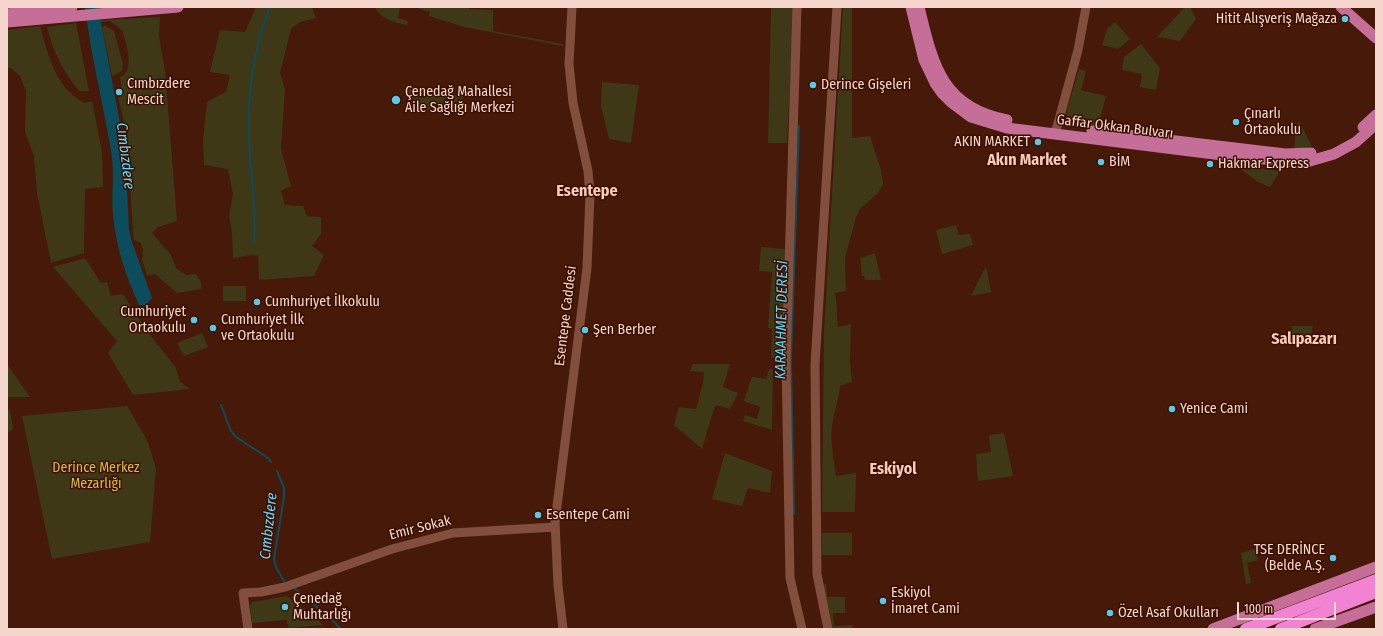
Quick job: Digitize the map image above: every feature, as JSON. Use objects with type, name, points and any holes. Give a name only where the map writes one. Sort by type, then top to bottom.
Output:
[{"type":"highway","points":[[1246,629],[1376,580]]},
{"type":"highway","points":[[1281,629],[1376,592]]},
{"type":"main road","points":[[7,14],[72,7]]},
{"type":"main road","points":[[7,22],[178,7]]},
{"type":"main road","name":"Gaffar Okkan Bulvarı","points":[[911,7],[927,67],[935,82],[951,102],[971,116],[988,123],[1007,128],[1055,131],[1298,154],[1317,152],[1335,146],[1359,131],[1376,115]]},
{"type":"main road","name":"Gaffar Okkan Bulvarı","points":[[919,7],[935,65],[947,86],[970,107],[991,116],[1055,131],[1229,156],[1296,162],[1316,160],[1334,154],[1356,142],[1376,124]]},
{"type":"main road","points":[[1341,7],[1376,38]]},
{"type":"main road","points":[[1213,629],[1376,567]]},
{"type":"main road","points":[[1315,629],[1376,606]]},
{"type":"street","name":"Esentepe Caddesi","points":[[563,629],[555,527],[563,443],[587,268],[590,194],[588,171],[573,103],[569,64],[572,7]]},
{"type":"street","points":[[797,7],[786,363],[790,578],[802,629]]},
{"type":"street","points":[[828,629],[817,574],[815,364],[837,7]]},
{"type":"street","points":[[1055,131],[1078,50],[1086,7]]},
{"type":"street","name":"Emir Sokak","points":[[248,629],[243,593],[271,590],[392,549],[453,533],[555,527]]},
{"type":"green space","points":[[256,7],[312,7],[316,18],[300,22],[291,29],[280,73],[285,89],[281,149],[291,186],[281,191],[285,205],[303,206],[307,216],[321,217],[321,234],[312,246],[324,255],[314,276],[259,280],[258,256],[249,255],[233,258],[232,232],[229,216],[233,195],[228,169],[204,165],[203,140],[207,102],[226,92],[230,75],[210,72],[220,30],[245,32]]},
{"type":"green space","points":[[375,7],[400,7],[398,18],[408,21],[407,25],[384,18]]},
{"type":"green space","points":[[420,7],[469,7],[469,9],[493,10],[493,31],[563,44],[563,46],[464,27],[429,16],[430,12],[419,9]]},
{"type":"green space","points":[[771,7],[794,7],[787,143],[768,143]]},
{"type":"green space","points":[[843,7],[852,7],[852,138],[870,136],[881,170],[883,184],[878,193],[860,209],[856,217],[845,258],[846,291],[835,293],[838,327],[851,324],[850,362],[852,382],[840,386],[832,426],[832,445],[836,476],[856,473],[855,512],[822,512],[824,331]]},
{"type":"green space","points":[[1185,7],[1190,7],[1196,19],[1180,41],[1157,37]]},
{"type":"green space","points":[[160,17],[159,36],[165,71],[177,221],[158,227],[152,233],[171,255],[176,268],[186,275],[195,274],[201,282],[201,289],[177,293],[155,274],[147,276],[142,259],[143,250],[141,243],[134,240],[128,150],[123,115],[118,98],[122,96],[120,77],[125,74],[129,63],[128,50],[122,31],[110,21],[101,22],[100,20]]},
{"type":"green space","points":[[1115,22],[1130,39],[1118,49],[1102,45],[1107,29]]},
{"type":"green space","points":[[76,23],[89,91],[79,91],[68,76],[59,61],[47,27]]},
{"type":"green space","points":[[40,26],[50,59],[60,80],[75,97],[85,103],[92,101],[102,152],[103,187],[85,189],[84,253],[51,263],[37,193],[34,156],[25,132],[26,91],[20,76],[12,69],[7,67],[7,30]]},
{"type":"green space","points":[[105,26],[114,31],[123,64],[122,71],[112,76],[102,27]]},
{"type":"green space","points":[[1141,44],[1160,68],[1156,90],[1140,87],[1142,74],[1122,70],[1124,57]]},
{"type":"green space","points":[[1079,69],[1086,71],[1081,90],[1106,96],[1098,126],[1071,122],[1066,114]]},
{"type":"green space","points":[[602,82],[639,85],[631,143],[609,139],[601,106]]},
{"type":"green space","points":[[408,88],[463,96],[465,112],[408,110]]},
{"type":"green space","points":[[1299,121],[1312,146],[1294,150],[1296,127]]},
{"type":"green space","points":[[1235,165],[1280,171],[1270,187],[1258,182]]},
{"type":"green space","points":[[956,225],[959,235],[970,234],[973,245],[942,254],[936,230]]},
{"type":"green space","points":[[761,247],[785,249],[782,359],[771,358],[772,329],[768,328],[772,272],[759,271]]},
{"type":"green space","points":[[875,253],[881,280],[865,280],[864,276],[862,276],[860,258]]},
{"type":"green space","points":[[85,258],[101,283],[107,282],[111,296],[123,294],[144,327],[176,368],[180,382],[190,389],[133,395],[108,353],[117,341],[53,267]]},
{"type":"green space","points":[[986,266],[991,292],[971,296]]},
{"type":"green space","points":[[223,286],[246,286],[246,301],[223,301]]},
{"type":"green space","points":[[1292,326],[1313,326],[1309,343],[1292,343]]},
{"type":"green space","points":[[202,333],[208,347],[184,356],[177,343]]},
{"type":"green space","points":[[7,364],[30,397],[7,397]]},
{"type":"green space","points":[[693,364],[730,364],[723,387],[738,393],[730,409],[716,405],[702,449],[674,425],[679,407],[696,409],[703,383],[704,372],[690,371]]},
{"type":"green space","points":[[769,369],[773,369],[772,430],[743,421],[745,415],[757,419],[760,407],[744,401],[752,377],[766,379]]},
{"type":"green space","name":"Derince Merkez Mezarlığı","points":[[127,406],[148,442],[156,469],[150,542],[52,559],[22,416]]},
{"type":"green space","points":[[7,409],[10,410],[13,429],[7,433]]},
{"type":"green space","points":[[1004,433],[1013,476],[978,481],[976,454],[991,452],[989,435]]},
{"type":"green space","points":[[725,453],[772,471],[770,493],[748,488],[742,506],[712,499]]},
{"type":"green space","points":[[822,533],[852,533],[852,555],[822,555]]},
{"type":"green space","points":[[1255,549],[1258,560],[1247,563],[1251,583],[1246,584],[1241,553]]},
{"type":"green space","points":[[823,584],[826,584],[827,597],[845,597],[845,613],[833,613],[834,626],[852,625],[853,629],[833,629]]},
{"type":"green space","points":[[287,596],[314,616],[323,625],[289,628],[286,620],[252,623],[250,606],[252,602]]},
{"type":"water","points":[[85,7],[98,7],[125,149],[129,229],[132,242],[152,298],[146,305],[139,305],[134,294],[122,261],[116,238],[114,227],[112,159],[90,43]]},
{"type":"waterway","points":[[254,243],[255,217],[250,152],[249,106],[256,55],[264,22],[270,7]]},
{"type":"waterway","name":"KARAAHMET DERESİ","points":[[794,514],[791,360],[799,126]]},
{"type":"waterway","name":"Cımbızdere","points":[[221,405],[231,431],[236,437],[268,458],[271,462]]},
{"type":"waterway","name":"Cımbızdere","points":[[277,471],[284,488],[284,497],[274,559],[276,567],[284,581]]},
{"type":"waterway","name":"Cımbızdere","points":[[295,589],[341,629]]},
{"type":"place","name":"Hitit Alışveriş Mağaza","points":[[1345,19]]},
{"type":"place","name":"Derince Gişeleri","points":[[813,85]]},
{"type":"place","name":"Cımbızdere Mescit","points":[[119,92]]},
{"type":"place","name":"Çenedağ Mahallesi Aile Sağlığı Merkezi","points":[[396,100]]},
{"type":"place","name":"Çınarlı Ortaokulu","points":[[1236,122]]},
{"type":"place","name":"AKIN MARKET","points":[[1038,142]]},
{"type":"place","name":"BİM","points":[[1101,162]]},
{"type":"place","name":"Hakmar Express","points":[[1210,164]]},
{"type":"place","name":"Cumhuriyet İlkokulu","points":[[257,302]]},
{"type":"place","name":"Cumhuriyet Ortaokulu","points":[[194,320]]},
{"type":"place","name":"Cumhuriyet İlk ve Ortaokulu","points":[[213,328]]},
{"type":"place","name":"Şen Berber","points":[[585,330]]},
{"type":"place","name":"Yenice Cami","points":[[1172,409]]},
{"type":"place","name":"Esentepe Cami","points":[[538,515]]},
{"type":"place","name":"TSE DERİNCE (Belde A.Ş.","points":[[1333,558]]},
{"type":"place","name":"Eskiyol İmaret Cami","points":[[883,601]]},
{"type":"place","name":"Çenedağ Muhtarlığı","points":[[285,607]]},
{"type":"place","name":"Özel Asaf Okulları","points":[[1110,613]]},
{"type":"district","name":"Akın Market","points":[[1027,161]]},
{"type":"district","name":"Esentepe","points":[[587,192]]},
{"type":"district","name":"Salıpazarı","points":[[1304,340]]},
{"type":"district","name":"Eskiyol","points":[[893,470]]}]
